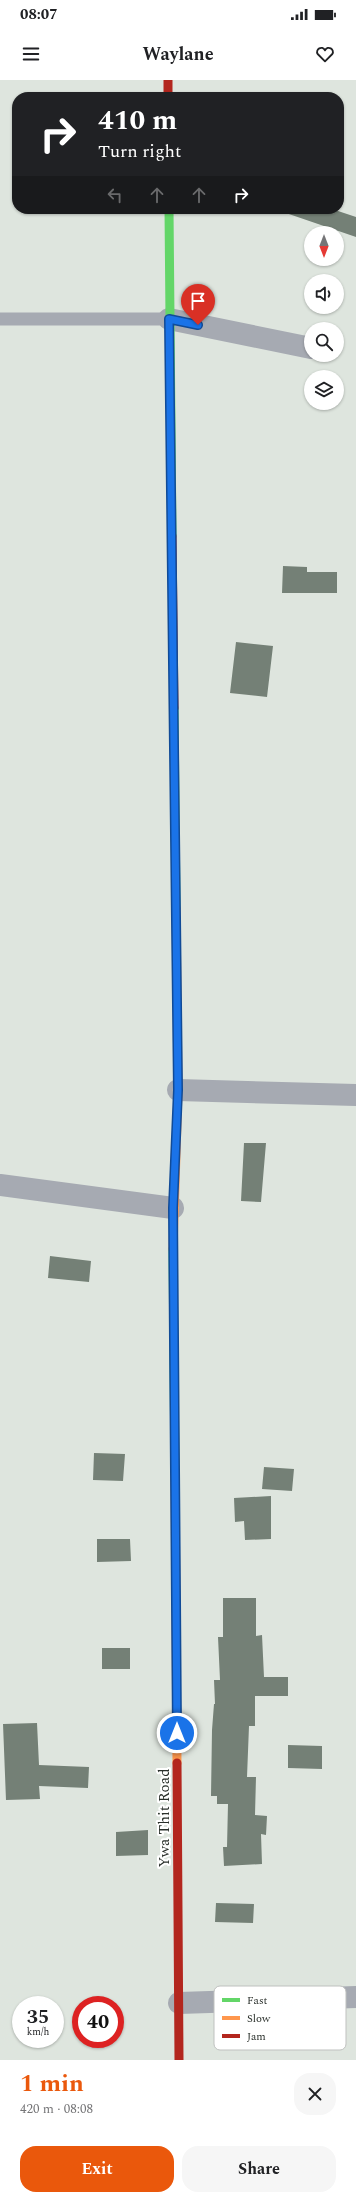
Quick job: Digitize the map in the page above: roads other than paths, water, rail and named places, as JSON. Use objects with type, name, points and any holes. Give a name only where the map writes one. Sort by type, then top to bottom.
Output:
[{"type":"street","points":[[168,80],[168,92]]},
{"type":"street","name":"Ywa Thit Road","points":[[169,214],[178,1090],[173,1208],[179,2060]]},
{"type":"street","points":[[169,319],[304,347]]},
{"type":"street","points":[[178,1090],[356,1096]]},
{"type":"street","points":[[0,1185],[173,1208]]},
{"type":"street","points":[[346,1997],[356,1997]]},
{"type":"street","points":[[179,2003],[214,2002]]},
{"type":"lane","points":[[0,319],[169,319]]}]
